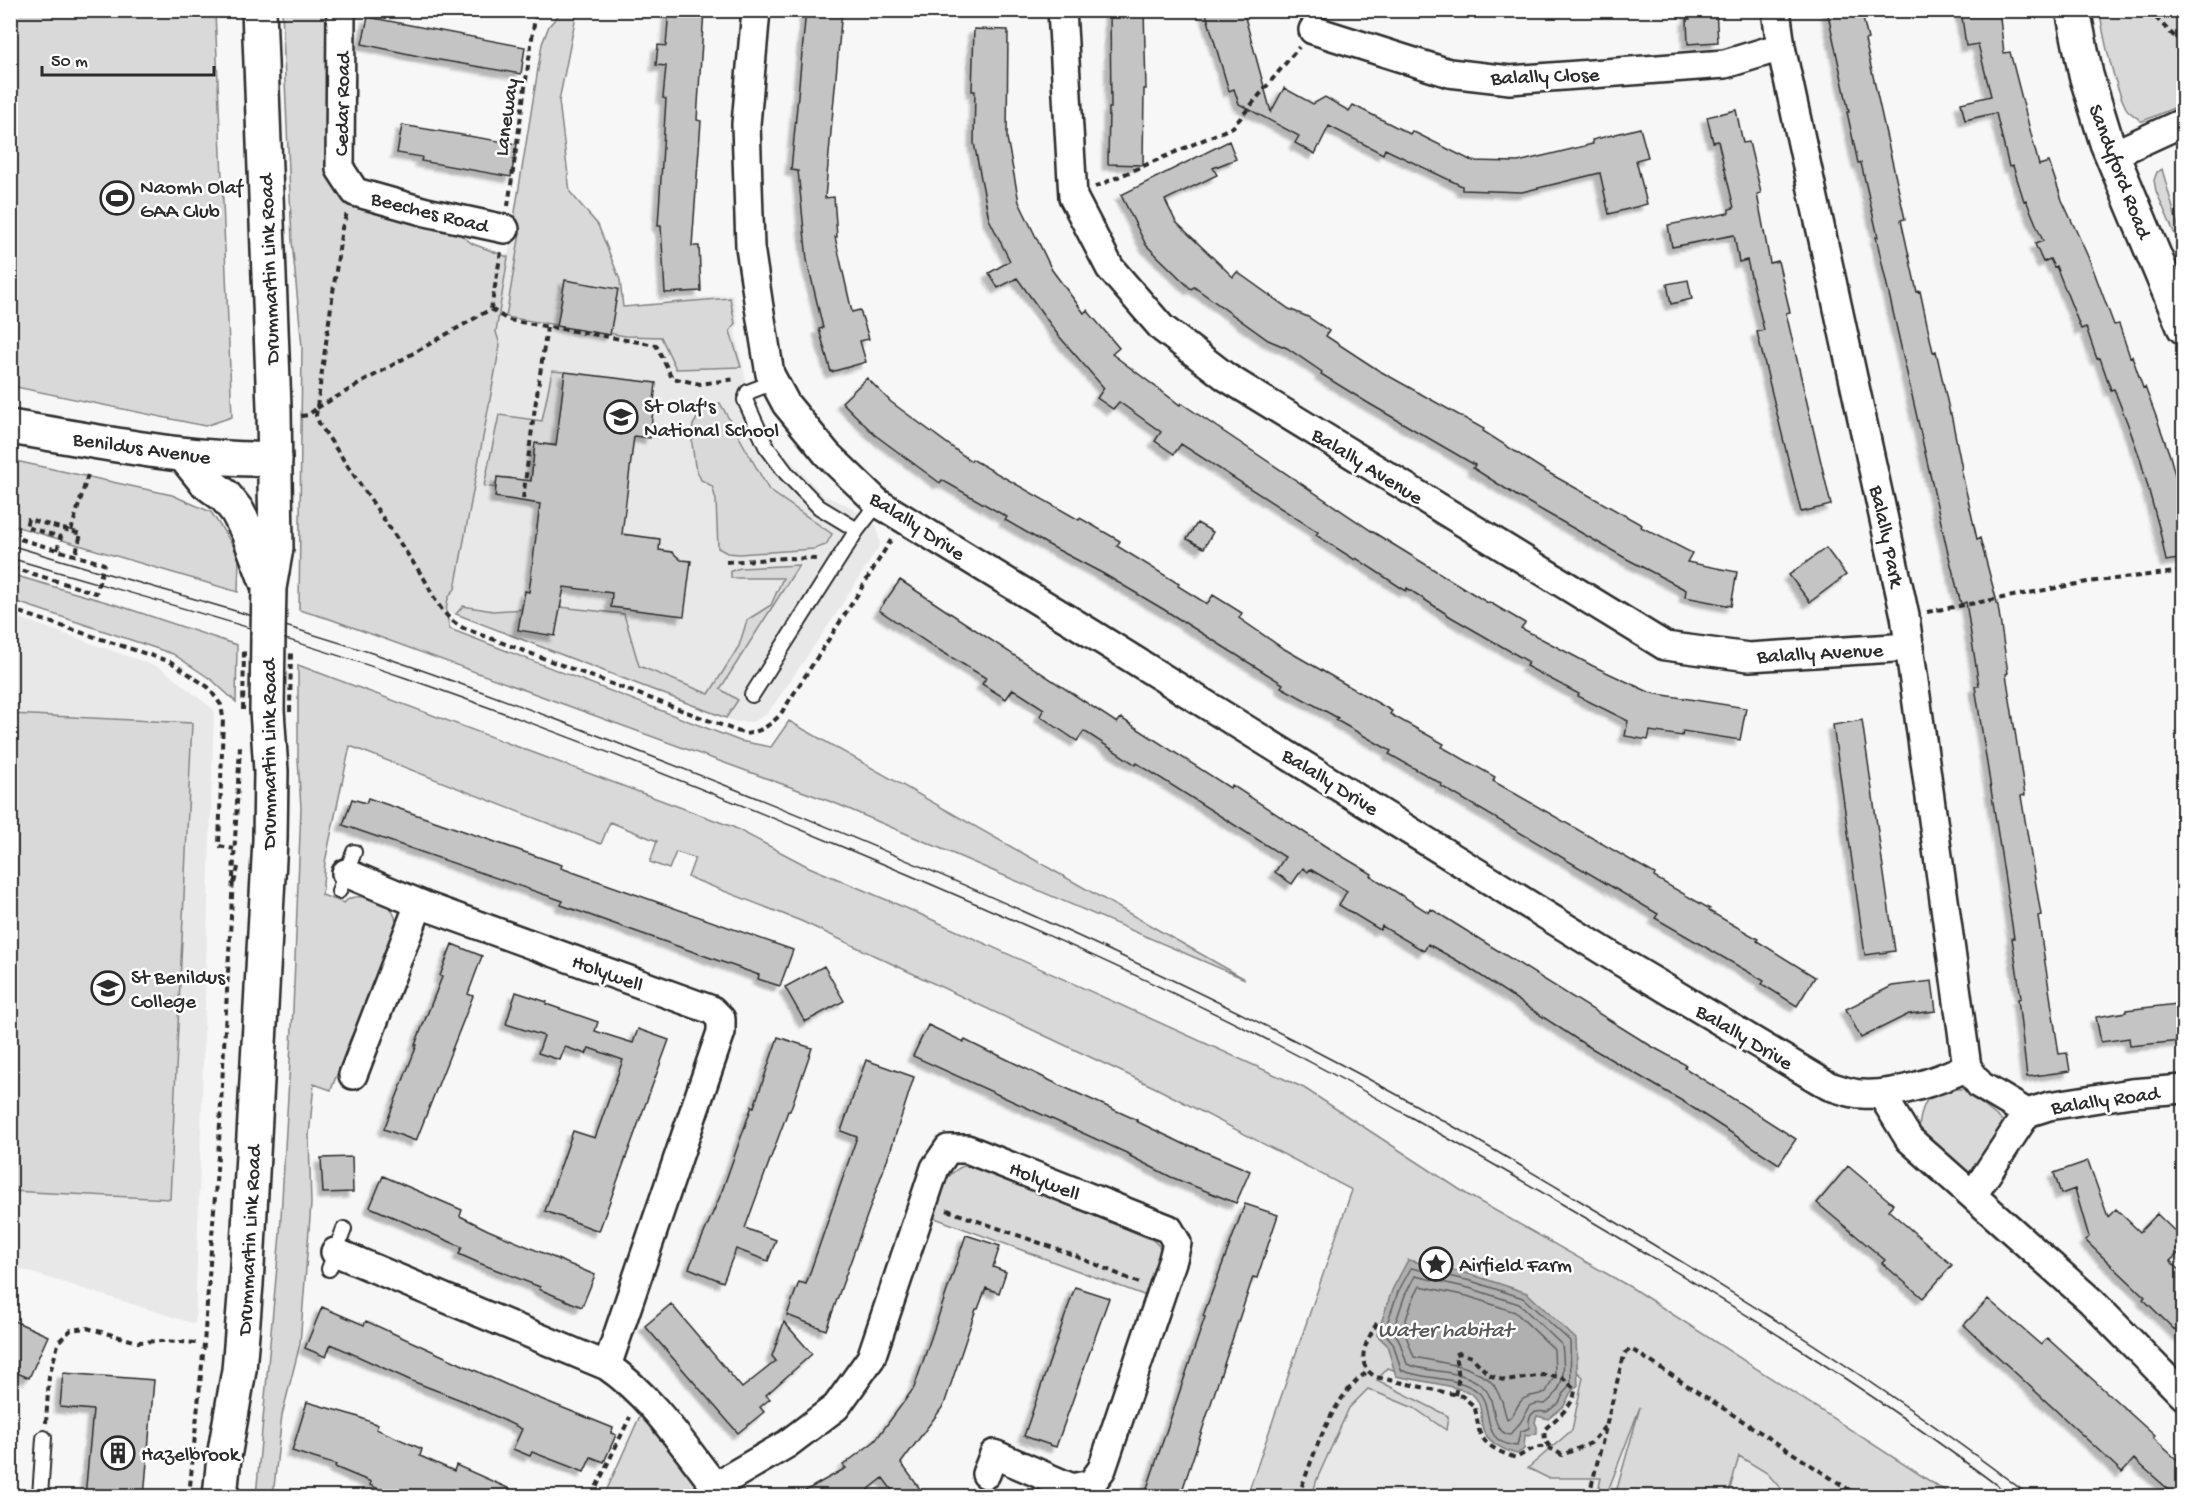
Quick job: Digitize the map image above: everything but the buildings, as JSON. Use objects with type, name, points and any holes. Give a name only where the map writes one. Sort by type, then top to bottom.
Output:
[{"type":"main road","name":"Drummartin Link Road","points":[[220,1497],[224,1457],[240,1370],[270,840],[271,771],[251,713],[268,588],[276,548],[274,417],[259,10]]},
{"type":"main road","name":"Sandyford Road","points":[[2073,10],[2086,75],[2112,155],[2184,327]]},
{"type":"main road","name":"Benildus Avenue","points":[[10,427],[184,455],[237,460],[275,459]]},
{"type":"main road","points":[[184,455],[205,481],[225,496],[237,512],[248,532],[268,588]]},
{"type":"street","name":"Cedar Road","points":[[341,10],[340,169],[355,192]]},
{"type":"street","name":"Balally Drive","points":[[756,10],[746,124],[750,247],[772,378],[786,404],[827,454],[878,503],[1623,963],[1829,1086],[1859,1094],[1882,1095]]},
{"type":"street","name":"Balally Avenue","points":[[1062,10],[1073,197],[1110,268],[1162,328],[1226,377],[1665,646],[1749,657],[1910,647]]},
{"type":"street","name":"Balally Park","points":[[1776,10],[1781,47],[1905,616],[1967,1067]]},
{"type":"street","name":"Balally Close","points":[[1313,30],[1449,73],[1510,80],[1725,64],[1781,47]]},
{"type":"street","points":[[2112,155],[2184,122]]},
{"type":"street","name":"Beeches Road","points":[[355,192],[426,212],[505,229]]},
{"type":"street","name":"Holywell","points":[[346,872],[419,904],[712,1010],[721,1019],[721,1032],[607,1366]]},
{"type":"street","points":[[353,1075],[419,904]]},
{"type":"street","points":[[1967,1067],[1950,1075],[1882,1095],[1909,1138],[2091,1301],[2184,1396]]},
{"type":"street","name":"Balally Road","points":[[1967,1067],[1980,1085],[2027,1113]]},
{"type":"street","name":"Balally Road","points":[[1973,1196],[2027,1113],[2049,1106],[2131,1093],[2184,1089]]},
{"type":"street","name":"Holywell","points":[[336,1250],[607,1366],[629,1381],[647,1400],[718,1491],[836,1407],[871,1358],[935,1168],[948,1149],[967,1149],[1168,1229],[1177,1243],[1102,1469],[1090,1484],[1072,1488],[994,1454],[986,1473]]},
{"type":"lane","points":[[772,378],[748,392],[745,400],[766,446],[787,474],[819,507],[857,530]]},
{"type":"lane","points":[[752,695],[857,530],[878,503]]},
{"type":"lane","points":[[40,1497],[44,1438]]},
{"type":"path","name":"Laneway","points":[[491,309],[505,229],[536,10]]},
{"type":"path","points":[[2148,10],[2178,40],[2184,41]]},
{"type":"path","points":[[1073,197],[1233,127],[1313,30]]},
{"type":"path","points":[[355,192],[342,228],[316,416],[415,564],[438,607],[452,622],[745,734],[756,732],[768,726],[780,715],[904,519]]},
{"type":"path","points":[[274,417],[308,415],[491,309],[508,320],[656,345],[672,378],[700,384],[772,378]]},
{"type":"path","points":[[523,499],[548,327]]},
{"type":"path","points":[[71,531],[88,471]]},
{"type":"path","points":[[57,550],[61,537],[26,527],[28,519],[81,534],[75,556]]},
{"type":"path","points":[[10,536],[104,564],[96,593],[10,567]]},
{"type":"path","points":[[726,562],[786,558],[836,563]]},
{"type":"path","points":[[1905,616],[2088,582],[2184,571]]},
{"type":"path","points":[[10,609],[171,662],[208,687],[221,705],[223,717],[219,846],[234,849]]},
{"type":"path","points":[[189,1497],[213,1229],[240,740]]},
{"type":"path","points":[[924,1202],[1071,1254],[1162,1292]]},
{"type":"path","points":[[1377,1323],[1367,1340],[1363,1364],[1367,1372],[1376,1377],[1462,1396],[1474,1406],[1479,1430],[1484,1439],[1499,1453],[1516,1458],[1539,1446],[1551,1448]]},
{"type":"path","points":[[44,1438],[50,1376],[59,1341],[71,1330],[87,1328],[148,1343],[162,1341],[197,1344]]},
{"type":"path","points":[[1589,1497],[1623,1359],[1625,1353],[1631,1349],[1858,1497]]},
{"type":"path","points":[[1455,1395],[1459,1377],[1455,1355],[1459,1353],[1472,1357],[1490,1375],[1506,1381],[1542,1375],[1562,1377],[1575,1389],[1575,1397],[1569,1406],[1544,1430],[1545,1440],[1551,1448],[1562,1455],[1591,1443],[1609,1422]]},
{"type":"path","points":[[1298,1497],[1334,1410],[1354,1382],[1367,1372]]},
{"type":"path","points":[[592,1497],[633,1411]]},
{"type":"shaded area","name":"Naomh Olaf GAA Club","points":[[10,11],[215,11],[232,417],[205,426],[11,386]]},
{"type":"shaded area","points":[[282,11],[329,11],[327,148],[331,183],[355,205],[459,234],[473,244],[508,257],[496,332],[500,345],[455,589],[447,602],[450,629],[740,741],[771,747],[789,721],[1245,979],[837,804],[330,619],[299,610],[302,347],[292,241]]},
{"type":"shaded area","points":[[562,11],[577,11],[559,101],[570,192],[598,225],[620,280],[623,307],[730,298],[735,323],[730,331],[741,367],[676,369],[661,337],[626,336],[506,317],[520,233],[512,231],[542,44],[549,26]]},
{"type":"shaded area","points":[[2100,11],[2183,11],[2183,104],[2143,121],[2128,110],[2113,74]]},
{"type":"shaded area","name":"St Olaf's National School","points":[[530,118],[562,121],[570,192],[598,225],[620,280],[623,307],[733,294],[738,324],[735,332],[748,389],[776,445],[824,496],[847,505],[877,526],[880,545],[768,713],[753,722],[736,722],[445,611],[496,332]]},
{"type":"shaded area","points":[[2162,169],[2183,244],[2183,253],[2156,191],[2154,180],[2157,172]]},
{"type":"shaded area","points":[[552,371],[565,372],[559,426],[587,430],[555,455],[555,445],[536,443],[528,502],[514,499],[511,478],[497,477],[496,488],[484,486],[499,415],[542,421]]},
{"type":"shaded area","points":[[720,403],[769,490],[832,534],[826,545],[814,549],[739,554],[727,553],[718,548],[716,500],[712,486],[701,480],[695,466],[692,443],[693,425],[702,410]]},
{"type":"shaded area","points":[[11,460],[172,495],[211,512],[233,545],[239,559],[238,592],[11,525]]},
{"type":"shaded area","points":[[799,565],[720,689],[738,700],[726,718],[456,614],[463,606],[493,611],[560,607],[624,614],[639,666],[709,694],[739,646],[747,620],[771,605],[783,578],[731,578],[731,571],[740,568]]},
{"type":"shaded area","points":[[10,574],[120,606],[237,645],[236,702],[212,680],[173,654],[11,600]]},
{"type":"shaded area","name":"St Benildus College","points":[[11,615],[161,668],[214,710],[195,1324],[11,1266]]},
{"type":"shaded area","points":[[298,665],[733,827],[809,867],[913,911],[1304,1088],[1468,1195],[1632,1288],[1953,1496],[1787,1496],[1767,1473],[1739,1456],[1728,1496],[1615,1496],[1640,1407],[1606,1496],[1597,1496],[1601,1478],[1548,1478],[1528,1468],[1572,1430],[1583,1377],[1527,1327],[1410,1376],[1388,1368],[1377,1380],[1448,1416],[1446,1430],[1414,1408],[1368,1389],[1349,1408],[1317,1479],[1312,1496],[1247,1496],[1352,1190],[1156,1088],[801,921],[688,877],[695,858],[676,852],[669,869],[650,862],[657,841],[610,822],[601,844],[350,746],[325,862],[322,895],[344,903],[354,897],[378,901],[391,909],[397,924],[358,1034],[351,1037],[331,1090],[314,1084],[309,1136],[311,1204],[300,1344],[282,1415],[274,1487],[276,1496],[256,1496],[280,1234],[293,1010],[301,808],[298,759]]},
{"type":"shaded area","name":"St Benildus College","points":[[11,714],[192,723],[170,1199],[11,1191]]},
{"type":"shaded area","points":[[1950,1089],[1963,1089],[2004,1122],[1978,1167],[1965,1175],[1930,1144],[1919,1126],[1924,1105],[1930,1097]]},
{"type":"shaded area","points":[[963,1166],[975,1167],[1153,1240],[1160,1247],[1162,1256],[1149,1297],[932,1217],[946,1181],[950,1175]]},
{"type":"shaded area","name":"Airfield Farm","points":[[1353,1190],[1907,1496],[1247,1496]]},
{"type":"shaded area","points":[[647,1400],[721,1496],[604,1496]]},
{"type":"water","name":"Water habitat","points":[[1408,1260],[1473,1275],[1527,1293],[1576,1339],[1578,1385],[1571,1392],[1564,1406],[1548,1419],[1537,1416],[1535,1422],[1537,1433],[1525,1435],[1524,1449],[1517,1454],[1501,1447],[1487,1436],[1482,1426],[1480,1406],[1473,1395],[1448,1386],[1396,1376],[1387,1345],[1377,1335],[1392,1290]]},
{"type":"tram line","points":[[10,545],[332,640],[513,703],[814,821],[967,886],[1194,990],[1373,1082],[1466,1134],[1701,1273],[1813,1344],[1923,1418],[2030,1496]]},
{"type":"tram line","points":[[10,558],[308,646],[514,717],[674,778],[833,843],[1154,984],[1336,1076],[1620,1238],[1791,1343],[1903,1417],[2011,1496]]},
{"type":"place","name":"Naomh Olaf GAA Club","points":[[117,198]]},
{"type":"place","name":"St Olaf's National School","points":[[621,417]]},
{"type":"place","name":"St Benildus College","points":[[108,988]]},
{"type":"place","name":"Airfield Farm","points":[[1436,1264]]},
{"type":"place","name":"Hazelbrook","points":[[118,1453]]}]
